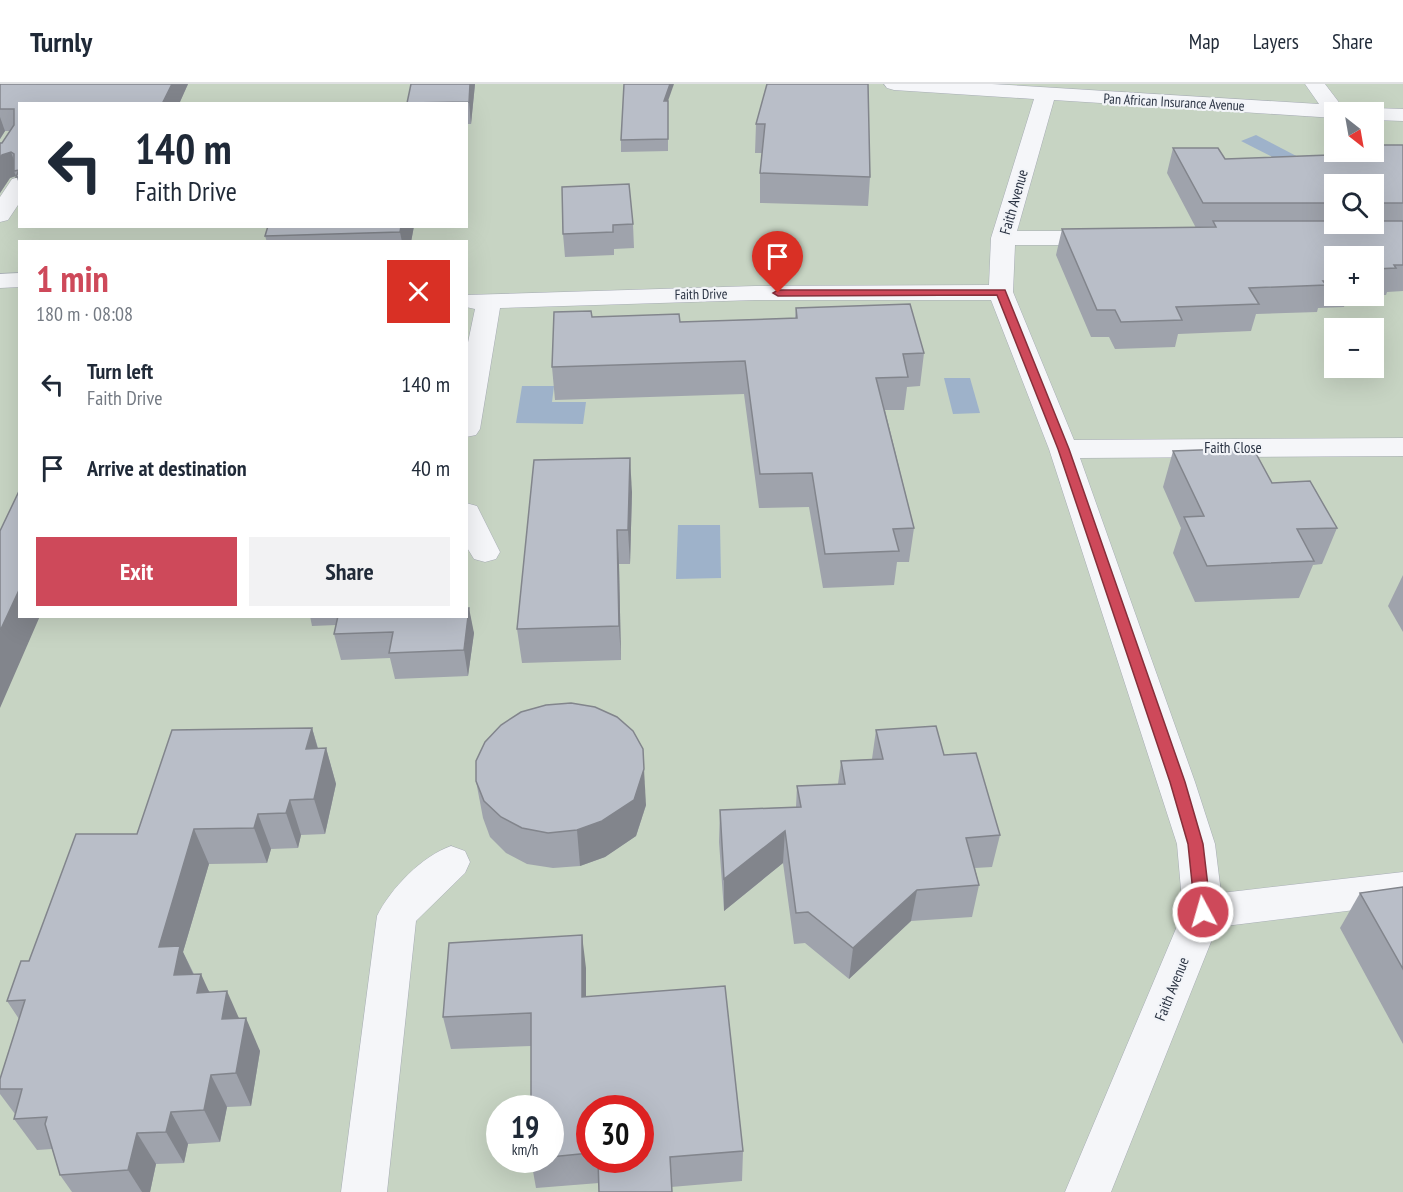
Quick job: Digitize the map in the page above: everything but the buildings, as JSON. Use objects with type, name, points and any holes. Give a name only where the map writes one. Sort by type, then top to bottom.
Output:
[{"type":"street","name":"Pan African Insurance Avenue","points":[[894,84],[1324,111]]},
{"type":"street","points":[[1315,84],[1328,102]]},
{"type":"street","name":"Faith Avenue","points":[[1045,95],[1003,237],[1001,292],[1064,449],[1177,782],[1196,844],[1203,912],[1088,1192]]},
{"type":"street","points":[[1384,114],[1403,115]]},
{"type":"street","points":[[0,215],[18,187]]},
{"type":"street","points":[[1003,237],[1121,238]]},
{"type":"street","points":[[0,280],[18,280]]},
{"type":"street","name":"Faith Drive","points":[[468,413],[482,301],[743,293],[1001,292]]},
{"type":"street","name":"Faith Close","points":[[1064,449],[1403,447]]},
{"type":"street","points":[[468,517],[485,552]]},
{"type":"street","points":[[364,1192],[397,916],[403,906],[451,862]]},
{"type":"street","points":[[1203,912],[1403,888]]},
{"type":"green space","points":[[0,84],[1403,84],[1403,1192],[0,1192]]},
{"type":"water","points":[[1256,135],[1304,160],[1288,165],[1241,141]]},
{"type":"water","points":[[944,378],[970,378],[980,413],[953,414]]},
{"type":"water","points":[[522,386],[554,386],[552,402],[586,402],[583,424],[516,423]]},
{"type":"water","points":[[678,525],[720,525],[721,578],[676,579]]},
{"type":"route","points":[[778,293],[1001,292],[1064,449],[1177,782],[1196,844],[1203,912]]}]
